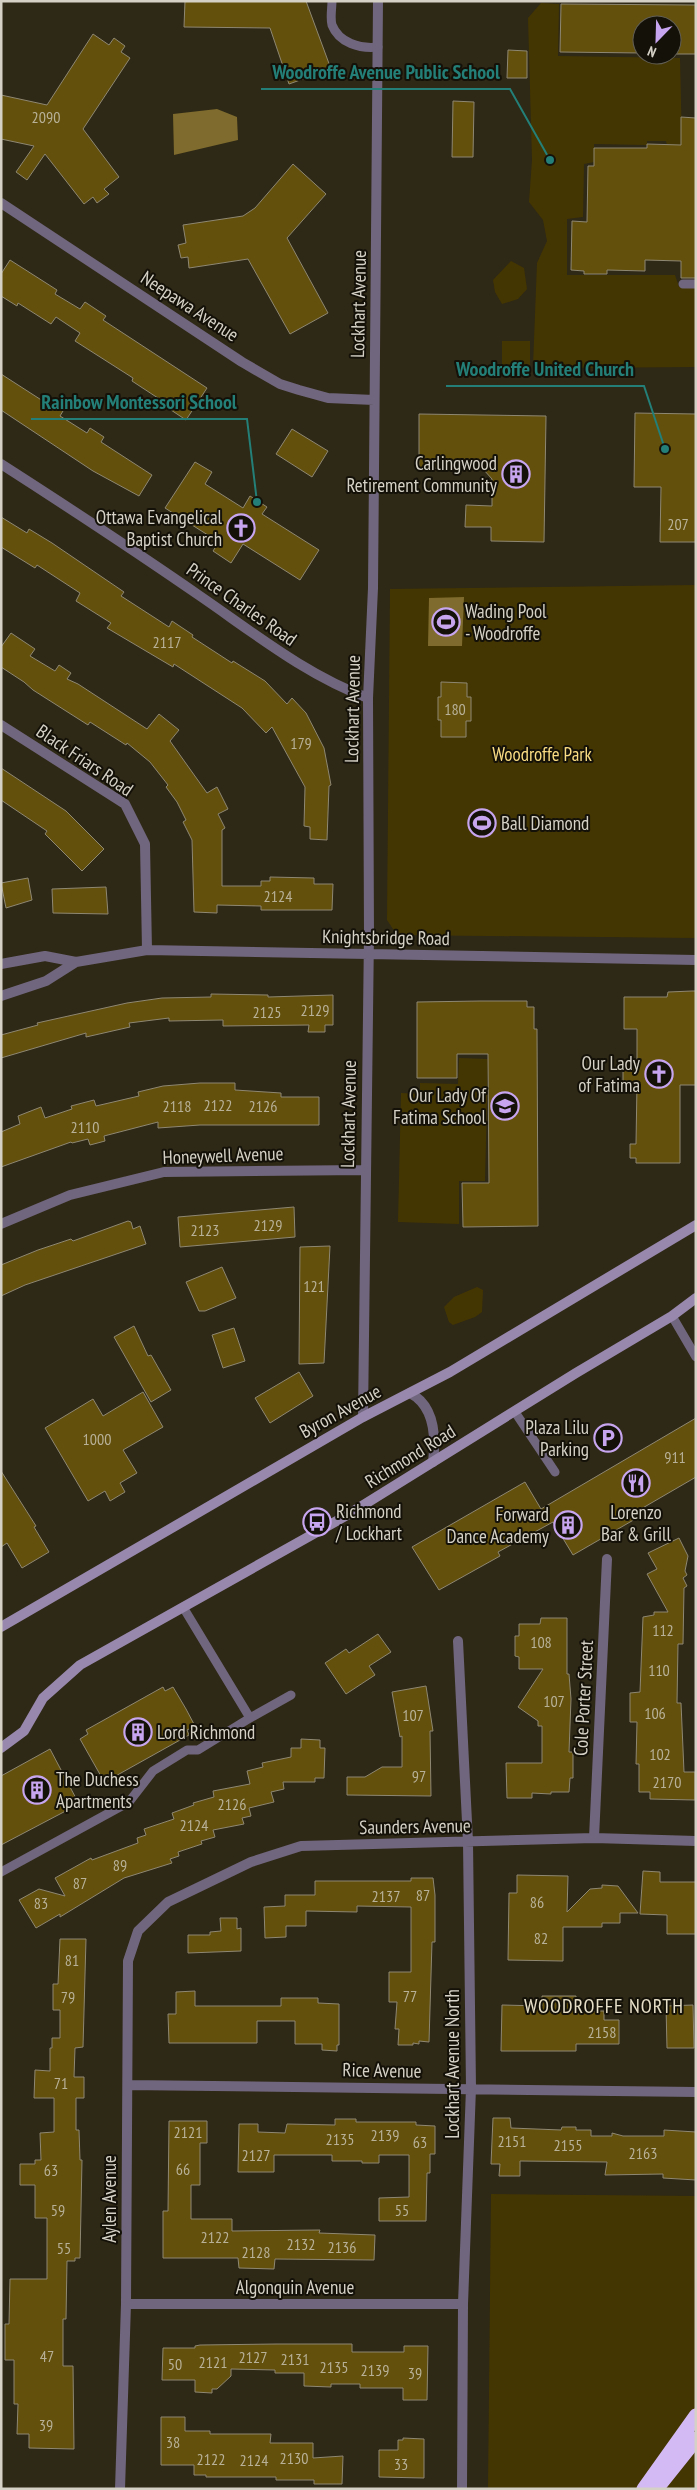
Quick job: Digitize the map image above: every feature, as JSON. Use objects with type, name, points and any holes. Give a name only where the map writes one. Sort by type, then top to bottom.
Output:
[{"type":"highway","points":[[644,2489],[696,2416]]},
{"type":"highway","points":[[656,2489],[696,2439]]},
{"type":"main road","name":"Byron Avenue","points":[[1,1627],[363,1417],[459,1367],[696,1225]]},
{"type":"main road","name":"Richmond Road","points":[[1,1748],[24,1731],[43,1698],[80,1665],[280,1555],[672,1316],[696,1298]]},
{"type":"street","name":"Lockhart Avenue","points":[[363,1417],[369,954],[368,698],[373,588],[378,1]]},
{"type":"street","name":"Neepawa Avenue","points":[[1,203],[242,362],[280,384],[328,398],[374,400]]},
{"type":"street","name":"Prince Charles Road","points":[[1,464],[129,547],[297,663],[340,687],[368,698]]},
{"type":"street","name":"Black Friars Road","points":[[1,725],[125,804],[145,844],[147,950]]},
{"type":"street","name":"Knightsbridge Road","points":[[1,964],[44,956],[76,962],[147,950],[696,960]]},
{"type":"street","name":"Knightsbridge Road","points":[[1,996],[46,981],[76,962]]},
{"type":"street","name":"Honeywell Avenue","points":[[1,1224],[70,1195],[164,1172],[365,1170]]},
{"type":"street","points":[[410,1393],[417,1396],[428,1412],[434,1428],[433,1462]]},
{"type":"street","name":"Cole Porter Street","points":[[594,1838],[607,1559]]},
{"type":"street","name":"Lockhart Avenue North","points":[[458,1640],[468,1842],[470,2088],[463,2304],[462,2489]]},
{"type":"street","name":"Saunders Avenue","points":[[151,1916],[168,1902],[252,1862],[301,1846],[594,1838],[696,1842]]},
{"type":"street","name":"Aylen Avenue","points":[[120,2489],[126,2304],[128,1961],[138,1930],[151,1916]]},
{"type":"street","name":"Rice Avenue","points":[[128,2085],[696,2092]]},
{"type":"street","name":"Algonquin Avenue","points":[[126,2304],[463,2304]]},
{"type":"lane","points":[[332,1],[332,23],[338,36],[351,44],[365,48],[378,47]]},
{"type":"lane","points":[[683,284],[696,284]]},
{"type":"lane","points":[[672,1316],[696,1357]]},
{"type":"lane","points":[[515,1412],[554,1472]]},
{"type":"lane","points":[[183,1607],[250,1718]]},
{"type":"lane","points":[[1,1872],[129,1802],[153,1771],[187,1750],[198,1750],[291,1695]]},
{"type":"green space","points":[[541,3],[559,4],[558,56],[632,57],[632,65],[680,65],[682,145],[667,145],[666,141],[647,141],[647,145],[594,144],[594,162],[584,164],[583,217],[567,219],[567,275],[675,275],[679,287],[696,287],[696,367],[569,368],[533,366],[537,263],[547,241],[543,220],[529,202],[532,160],[528,18]]},
{"type":"green space","points":[[511,261],[524,268],[527,289],[518,299],[502,304],[495,292],[493,280]]},
{"type":"green space","points":[[502,341],[530,341],[530,366],[502,365]]},
{"type":"green space","name":"Woodroffe Park","points":[[696,585],[696,938],[397,935],[387,920],[390,589]]},
{"type":"green space","points":[[459,1058],[488,1059],[485,1181],[459,1181],[459,1224],[398,1222],[401,1093],[420,1094],[420,1083],[458,1084]]},
{"type":"green space","points":[[477,1287],[483,1290],[482,1312],[475,1317],[453,1325],[449,1322],[444,1307],[454,1297]]},
{"type":"green space","points":[[491,2194],[696,2196],[696,2489],[488,2489]]},
{"type":"shaded area","points":[[217,109],[237,117],[238,140],[174,155],[173,114]]},
{"type":"shaded area","name":"Wading Pool - Woodroffe","points":[[464,597],[462,646],[428,646],[429,598]]},
{"type":"building","points":[[185,1],[306,1],[331,69],[289,84],[270,28],[184,27]]},
{"type":"building","points":[[561,4],[696,5],[696,54],[682,54],[682,15],[632,15],[632,53],[560,52]]},
{"type":"building","points":[[93,34],[109,45],[114,38],[125,46],[121,52],[130,58],[83,129],[119,177],[104,189],[109,194],[97,203],[93,197],[84,204],[45,154],[27,180],[16,172],[34,146],[1,139],[1,95],[47,105]]},
{"type":"building","points":[[508,50],[527,51],[527,78],[507,78]]},
{"type":"building","points":[[453,101],[474,102],[473,157],[452,157]]},
{"type":"building","points":[[681,117],[696,118],[696,278],[681,278],[681,261],[645,260],[645,271],[607,270],[607,274],[584,274],[584,271],[571,270],[572,221],[587,222],[588,166],[594,166],[594,148],[647,148],[647,144],[681,145]]},
{"type":"building","points":[[293,164],[326,194],[287,238],[328,313],[290,334],[248,259],[189,268],[188,257],[181,258],[178,245],[186,243],[183,225],[243,216],[255,208]]},
{"type":"building","points":[[10,260],[57,290],[55,294],[80,309],[85,302],[106,316],[103,320],[207,388],[186,420],[162,404],[164,402],[132,381],[133,378],[75,341],[80,333],[56,317],[51,324],[18,303],[17,306],[1,296],[1,274]]},
{"type":"building","points":[[1,374],[46,403],[47,400],[63,411],[60,416],[87,433],[90,428],[104,437],[101,442],[152,475],[139,496],[93,471],[1,410]]},
{"type":"building","points":[[635,413],[696,414],[696,542],[660,542],[661,487],[634,487]]},
{"type":"building","name":"Carlingwood Retirement Community","points":[[419,414],[546,416],[544,542],[491,541],[491,527],[465,527],[466,505],[492,506],[492,479],[483,469],[419,468]]},
{"type":"building","points":[[292,429],[328,451],[312,477],[276,454]]},
{"type":"building","name":"Ottawa Evangelical Baptist Church","points":[[195,462],[212,472],[205,484],[243,508],[250,496],[267,507],[262,514],[319,550],[300,580],[243,544],[231,563],[213,551],[219,542],[165,508]]},
{"type":"building","points":[[1,517],[27,533],[29,529],[52,543],[124,592],[121,596],[169,627],[172,621],[193,635],[192,637],[232,663],[233,661],[265,681],[287,704],[292,698],[306,713],[324,748],[331,785],[329,786],[327,840],[310,839],[310,827],[304,826],[305,787],[272,727],[266,733],[242,708],[174,664],[173,667],[107,628],[111,623],[76,601],[80,593],[37,565],[35,568],[1,547]]},
{"type":"building","points":[[11,633],[35,649],[30,656],[55,671],[59,665],[71,673],[67,679],[78,684],[147,729],[159,714],[179,730],[170,741],[207,793],[217,787],[228,809],[218,814],[225,828],[222,830],[222,886],[261,886],[261,881],[270,881],[270,877],[314,878],[314,884],[333,884],[332,910],[261,910],[261,906],[217,905],[217,913],[194,912],[192,840],[183,822],[186,820],[177,802],[166,787],[168,785],[150,762],[127,743],[126,745],[90,722],[88,725],[1,667],[1,647]]},
{"type":"building","points":[[441,682],[467,683],[467,697],[471,697],[471,721],[466,721],[466,737],[441,737],[441,720],[438,720],[438,697],[441,697]]},
{"type":"building","points":[[1,768],[66,811],[104,849],[82,871],[45,834],[47,831],[1,800]]},
{"type":"building","points":[[28,878],[32,900],[6,908],[1,883]]},
{"type":"building","points":[[106,887],[108,914],[53,913],[52,889]]},
{"type":"building","name":"Our Lady of Fatima","points":[[696,991],[696,1085],[680,1085],[680,1163],[636,1163],[636,1158],[630,1158],[630,1144],[636,1144],[637,1084],[623,1084],[623,1065],[637,1065],[637,1029],[624,1029],[624,997],[667,997],[668,992]]},
{"type":"building","points":[[211,994],[268,995],[268,997],[333,995],[333,1025],[325,1025],[325,1032],[308,1032],[309,1025],[223,1026],[223,1020],[169,1021],[169,1018],[129,1023],[130,1027],[86,1037],[86,1033],[1,1058],[1,1035],[38,1025],[37,1023],[127,1003],[162,998],[211,997]]},
{"type":"building","points":[[527,1001],[527,1007],[534,1007],[534,1029],[537,1029],[538,1226],[463,1227],[462,1183],[489,1183],[488,1054],[457,1054],[457,1078],[417,1078],[417,1002]]},
{"type":"building","points":[[235,1083],[235,1090],[281,1093],[281,1097],[319,1097],[319,1125],[200,1125],[158,1128],[158,1122],[104,1136],[105,1141],[90,1145],[88,1139],[71,1142],[1,1167],[1,1132],[20,1124],[18,1116],[41,1107],[45,1118],[72,1109],[71,1106],[94,1100],[96,1106],[139,1096],[138,1092],[163,1086]]},
{"type":"building","points":[[294,1207],[295,1237],[180,1247],[178,1217]]},
{"type":"building","points":[[128,1221],[131,1222],[133,1229],[140,1226],[146,1244],[25,1285],[1,1296],[1,1265],[38,1250],[71,1239],[73,1241]]},
{"type":"building","points":[[330,1246],[324,1363],[299,1364],[300,1247]]},
{"type":"building","points":[[222,1267],[236,1298],[205,1311],[199,1311],[186,1282]]},
{"type":"building","points":[[134,1326],[148,1356],[151,1355],[171,1390],[151,1402],[114,1337]]},
{"type":"building","points":[[234,1328],[245,1361],[223,1368],[212,1335]]},
{"type":"building","points":[[299,1372],[313,1396],[270,1423],[255,1398]]},
{"type":"building","points":[[143,1392],[163,1427],[123,1450],[137,1473],[120,1483],[125,1492],[110,1501],[105,1491],[88,1501],[45,1428],[93,1399],[103,1416]]},
{"type":"building","points":[[696,1418],[696,1477],[634,1513],[637,1518],[573,1555],[553,1522],[498,1552],[500,1556],[439,1590],[412,1547],[525,1482],[541,1509]]},
{"type":"building","points":[[1,1471],[36,1526],[34,1527],[49,1552],[22,1568],[7,1543],[1,1547]]},
{"type":"building","points":[[679,1538],[688,1556],[685,1571],[687,1575],[683,1578],[687,1586],[684,1588],[683,1644],[678,1644],[677,1703],[681,1703],[684,1772],[695,1772],[695,1800],[650,1799],[650,1792],[639,1792],[639,1764],[636,1764],[637,1722],[630,1722],[630,1693],[640,1692],[643,1617],[654,1615],[654,1612],[668,1612],[647,1574],[657,1569],[648,1553]]},
{"type":"building","points":[[541,1618],[567,1618],[567,1674],[569,1674],[571,1699],[569,1752],[573,1752],[573,1778],[570,1778],[569,1792],[551,1792],[551,1794],[532,1793],[532,1798],[507,1798],[506,1763],[542,1763],[542,1726],[538,1726],[538,1721],[518,1707],[543,1669],[519,1669],[519,1657],[515,1656],[515,1636],[519,1636],[519,1624],[540,1624]]},
{"type":"building","points":[[378,1634],[391,1652],[369,1666],[375,1675],[346,1694],[325,1663],[346,1649],[349,1653]]},
{"type":"building","points":[[426,1686],[433,1731],[430,1731],[431,1796],[347,1795],[347,1777],[365,1777],[382,1767],[402,1767],[402,1736],[400,1737],[392,1692]]},
{"type":"building","name":"Lord Richmond","points":[[163,1687],[165,1691],[173,1687],[186,1709],[195,1726],[187,1730],[189,1735],[112,1778],[110,1774],[102,1778],[80,1739],[88,1734],[86,1730]]},
{"type":"building","points":[[301,1739],[320,1740],[320,1748],[325,1748],[324,1778],[315,1778],[315,1782],[283,1782],[284,1789],[271,1792],[274,1802],[249,1808],[251,1816],[242,1818],[244,1824],[213,1830],[215,1837],[201,1841],[202,1844],[178,1852],[179,1856],[170,1859],[172,1863],[124,1878],[60,1917],[60,1914],[36,1928],[19,1900],[39,1889],[65,1896],[55,1878],[91,1858],[92,1860],[138,1843],[137,1838],[146,1835],[144,1829],[174,1819],[172,1813],[194,1805],[193,1803],[214,1797],[213,1791],[250,1784],[247,1771],[263,1767],[262,1763],[291,1757],[291,1748],[301,1748]]},
{"type":"building","name":"The Duchess Apartments","points":[[50,1749],[79,1804],[1,1845],[1,1776]]},
{"type":"building","points":[[643,1871],[660,1872],[660,1882],[696,1882],[696,1934],[667,1934],[667,1915],[640,1914]]},
{"type":"building","points":[[517,1875],[568,1876],[567,1912],[590,1889],[602,1888],[602,1885],[618,1886],[638,1913],[620,1913],[620,1923],[602,1923],[602,1927],[563,1927],[563,1961],[508,1960],[509,1893],[517,1893]]},
{"type":"building","points":[[411,1878],[433,1878],[435,1895],[435,1942],[432,1942],[429,2042],[419,2041],[419,2044],[398,2045],[399,2029],[395,2029],[397,2002],[389,2002],[389,1972],[411,1972],[411,1907],[357,1906],[357,1912],[306,1911],[306,1926],[286,1926],[286,1937],[265,1938],[264,1907],[285,1906],[285,1895],[315,1895],[315,1881],[411,1881]]},
{"type":"building","points":[[220,1918],[237,1918],[237,1929],[241,1928],[241,1951],[188,1953],[188,1935],[210,1935],[210,1932],[221,1931]]},
{"type":"building","points":[[60,1939],[86,1939],[83,2047],[75,2048],[74,2077],[84,2077],[84,2098],[76,2098],[76,2130],[79,2130],[80,2160],[82,2160],[80,2258],[75,2258],[75,2261],[67,2261],[66,2319],[63,2319],[63,2366],[73,2366],[74,2449],[29,2448],[29,2434],[17,2434],[18,2404],[14,2404],[14,2360],[5,2360],[5,2324],[9,2324],[10,2279],[47,2279],[47,2218],[35,2218],[35,2185],[20,2185],[20,2164],[35,2164],[35,2160],[41,2160],[40,2133],[54,2132],[54,2098],[34,2098],[35,2070],[50,2071],[52,2038],[60,2038],[60,2010],[53,2010],[53,1984],[58,1984]]},
{"type":"building","points":[[195,1991],[195,2006],[281,2006],[281,1998],[318,1998],[318,2003],[339,2004],[339,2045],[337,2045],[337,2051],[322,2050],[322,2044],[295,2044],[295,2021],[257,2021],[257,2043],[169,2043],[168,2014],[176,2014],[176,1992]]},
{"type":"building","points":[[542,1996],[576,1996],[576,2011],[604,2011],[604,2020],[619,2020],[619,2044],[576,2044],[576,2051],[501,2051],[502,2005],[542,2006]]},
{"type":"building","points":[[693,2005],[694,2048],[667,2048],[666,2006]]},
{"type":"building","points":[[493,2118],[510,2118],[511,2128],[561,2130],[562,2127],[576,2127],[576,2130],[591,2130],[591,2136],[612,2136],[612,2133],[623,2136],[664,2136],[664,2130],[696,2132],[696,2180],[663,2178],[663,2174],[605,2175],[607,2162],[520,2161],[520,2176],[499,2176],[500,2164],[491,2164]]},
{"type":"building","points":[[335,2119],[356,2119],[356,2122],[416,2122],[416,2125],[435,2126],[435,2154],[430,2154],[430,2173],[427,2173],[426,2221],[379,2221],[379,2198],[409,2197],[409,2155],[379,2155],[379,2163],[362,2163],[362,2161],[332,2161],[332,2155],[274,2155],[274,2172],[238,2172],[239,2124],[258,2124],[258,2132],[285,2133],[287,2124],[335,2125]]},
{"type":"building","points":[[169,2121],[207,2121],[207,2143],[200,2143],[200,2185],[191,2185],[191,2219],[232,2219],[232,2231],[320,2230],[319,2233],[375,2235],[374,2260],[275,2259],[274,2269],[239,2268],[238,2258],[163,2258],[163,2211],[168,2211]]},
{"type":"building","points":[[352,2344],[352,2352],[404,2352],[404,2346],[428,2346],[427,2400],[403,2400],[403,2388],[360,2388],[360,2384],[331,2384],[331,2387],[304,2386],[304,2373],[275,2373],[275,2370],[231,2369],[231,2376],[217,2389],[212,2389],[212,2393],[195,2392],[195,2380],[162,2380],[163,2348],[195,2348],[195,2346],[200,2345]]},
{"type":"building","points":[[161,2417],[185,2417],[185,2431],[210,2431],[210,2434],[271,2434],[270,2443],[313,2443],[313,2458],[343,2456],[342,2484],[314,2484],[314,2480],[276,2480],[276,2477],[206,2477],[206,2475],[194,2475],[194,2465],[161,2465]]},
{"type":"building","points":[[403,2438],[424,2439],[424,2478],[379,2477],[379,2450],[398,2450],[398,2440],[403,2440]]},
{"type":"place","name":"Woodroffe Avenue Public School","points":[[550,160]]},
{"type":"place","name":"Woodroffe United Church","points":[[665,449]]},
{"type":"place","name":"Carlingwood Retirement Community","points":[[516,474]]},
{"type":"place","name":"Rainbow Montessori School","points":[[257,502]]},
{"type":"place","name":"Ottawa Evangelical Baptist Church","points":[[241,528]]},
{"type":"place","name":"Wading Pool - Woodroffe","points":[[446,622]]},
{"type":"place","name":"Ball Diamond","points":[[482,823]]},
{"type":"place","name":"Our Lady of Fatima","points":[[659,1074]]},
{"type":"place","name":"Our Lady Of Fatima School","points":[[505,1106]]},
{"type":"place","name":"Plaza Lilu Parking","points":[[608,1438]]},
{"type":"place","name":"Lorenzo Bar & Grill","points":[[636,1483]]},
{"type":"place","name":"Richmond / Lockhart","points":[[317,1522]]},
{"type":"place","name":"Forward Dance Academy","points":[[568,1525]]},
{"type":"place","name":"Lord Richmond","points":[[138,1732]]},
{"type":"place","name":"The Duchess Apartments","points":[[37,1790]]},
{"type":"district","name":"WOODROFFE NORTH","points":[[604,2006]]}]
